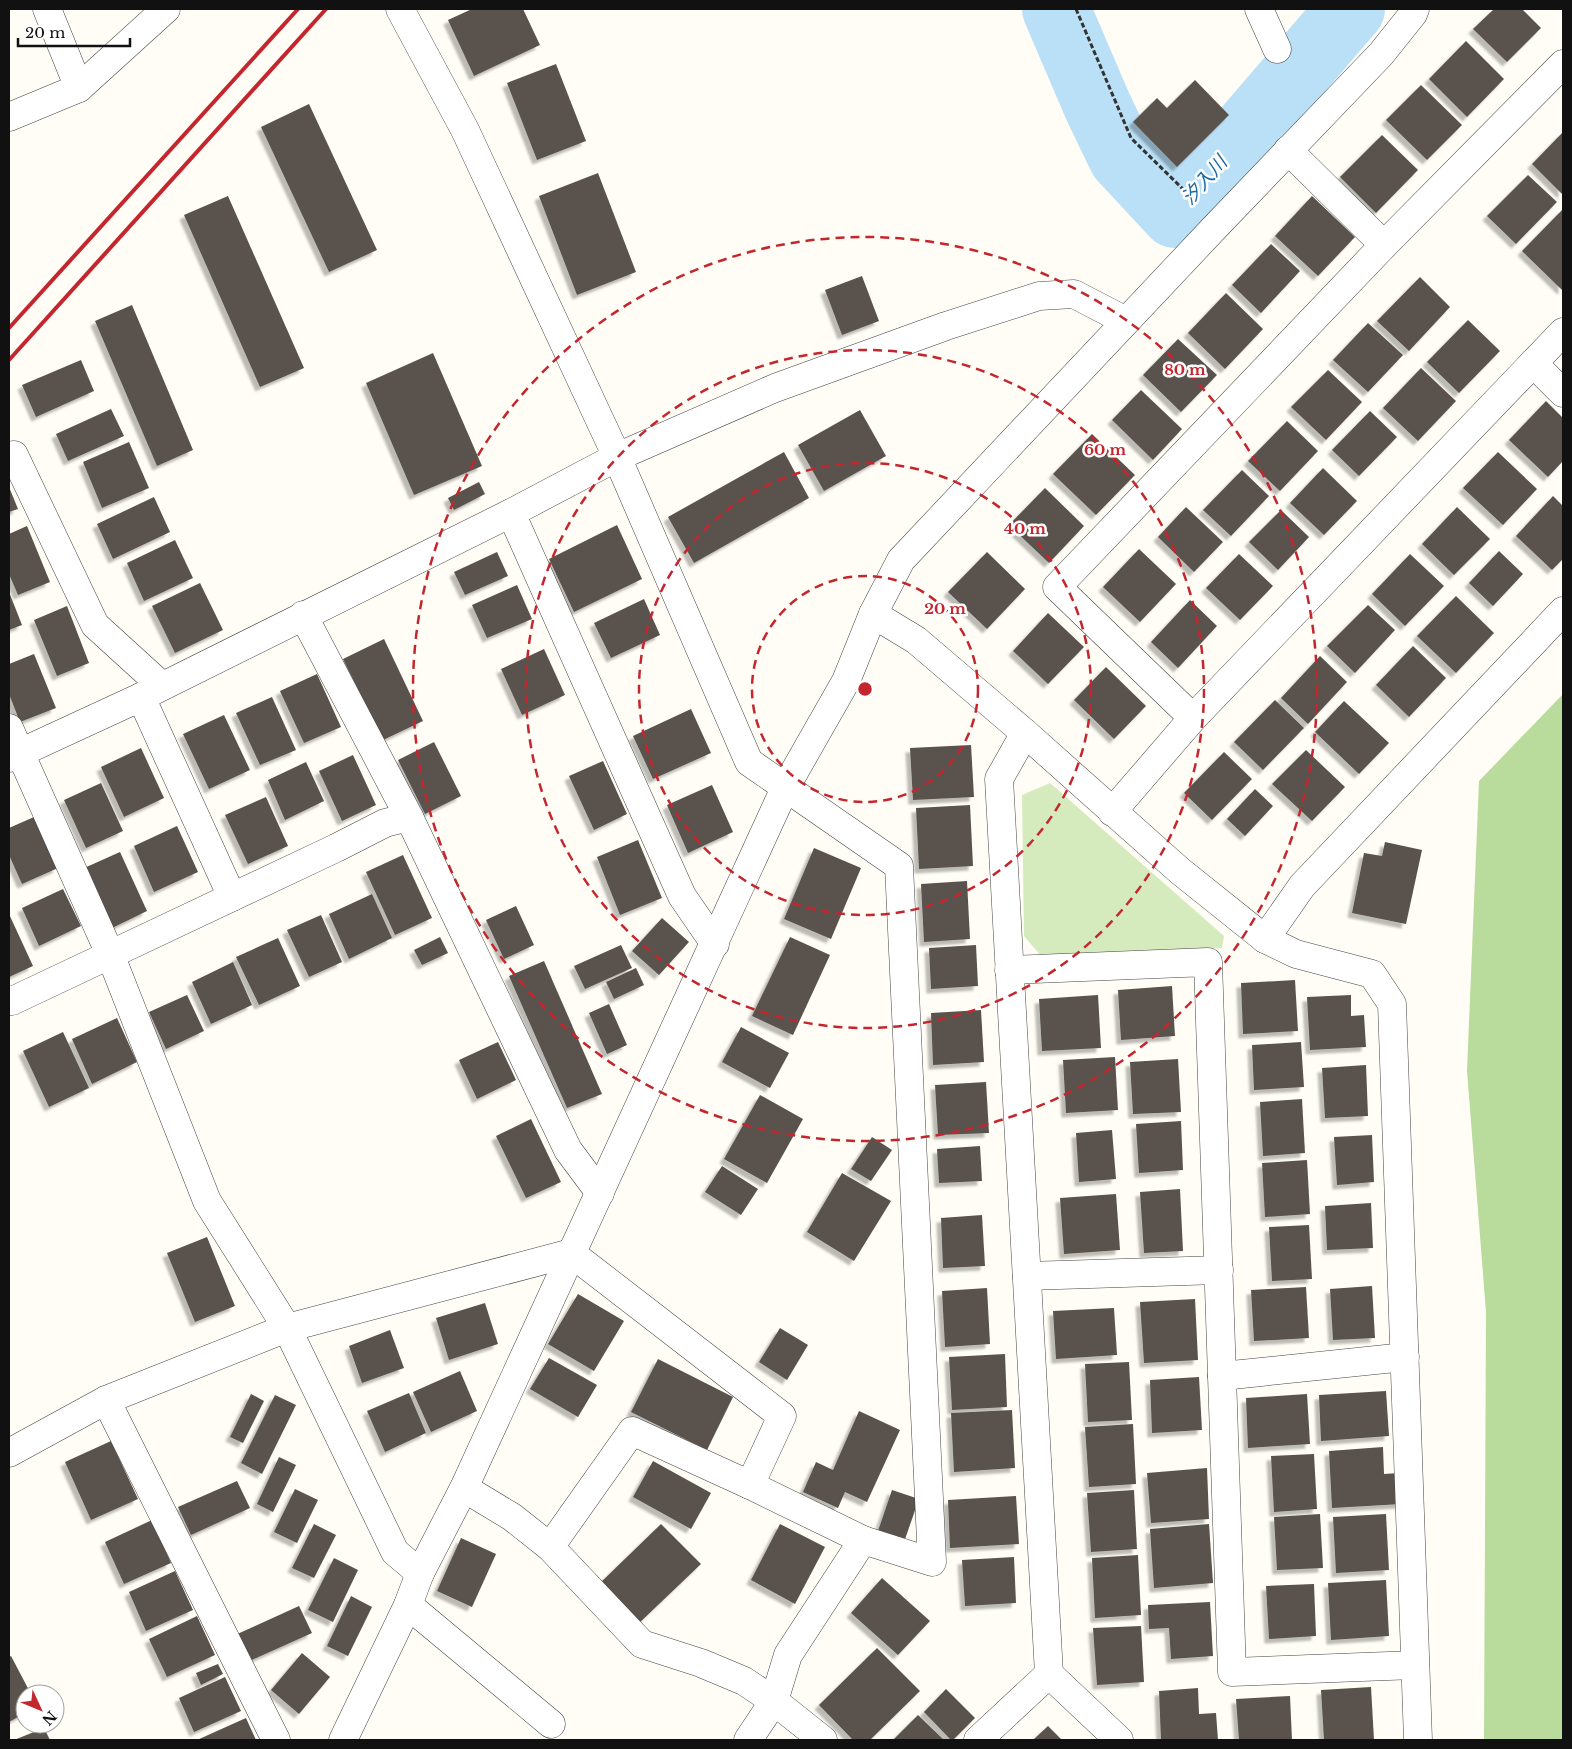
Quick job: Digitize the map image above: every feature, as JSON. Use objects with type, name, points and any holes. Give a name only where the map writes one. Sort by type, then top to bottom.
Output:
[{"type":"street","points":[[46,9],[79,88]]},
{"type":"street","points":[[9,117],[79,88],[166,9]]},
{"type":"street","points":[[400,9],[465,130],[617,457],[749,762],[899,866],[932,1562],[863,1540],[632,1430],[550,1547]]},
{"type":"street","points":[[1259,9],[1277,49]]},
{"type":"street","points":[[343,1740],[408,1605],[420,1573],[464,1488],[785,788],[846,681],[873,614],[901,560],[1381,54],[1415,9]]},
{"type":"street","points":[[1194,718],[1057,587],[1384,245],[1563,64]]},
{"type":"street","points":[[1288,150],[1384,245]]},
{"type":"street","points":[[420,1573],[395,1552],[287,1328],[207,1201],[110,954],[13,746],[152,691],[511,513],[617,457],[775,388],[946,326],[1039,296],[1074,294],[1126,321]]},
{"type":"street","points":[[1112,812],[1194,718],[1563,332]]},
{"type":"street","points":[[1534,363],[1563,393]]},
{"type":"street","points":[[14,455],[95,625],[152,691],[232,897]]},
{"type":"street","points":[[511,513],[682,896],[715,944]]},
{"type":"street","points":[[1265,939],[1302,886],[1563,611]]},
{"type":"street","points":[[873,614],[916,640],[1026,733],[1180,871],[1265,939],[1296,954],[1372,974],[1392,1004],[1418,1740]]},
{"type":"street","points":[[303,616],[409,817],[568,1150],[600,1193]]},
{"type":"street","points":[[1026,733],[999,779],[1048,1674],[1119,1740]]},
{"type":"street","points":[[12,1001],[385,823],[409,817]]},
{"type":"street","points":[[1010,970],[1208,962],[1232,1672],[1415,1665]]},
{"type":"street","points":[[572,1253],[782,1416],[750,1485]]},
{"type":"street","points":[[9,1453],[106,1400],[287,1328],[572,1253]]},
{"type":"street","points":[[1027,1276],[1218,1270]]},
{"type":"street","points":[[1222,1376],[1404,1357]]},
{"type":"street","points":[[106,1400],[276,1740]]},
{"type":"street","points":[[464,1488],[512,1517],[550,1547],[642,1644],[701,1663],[744,1681],[774,1701],[823,1740]]},
{"type":"street","points":[[748,1740],[774,1701],[788,1655],[863,1540]]},
{"type":"street","points":[[408,1605],[551,1724]]},
{"type":"street","points":[[978,1740],[1048,1674]]},
{"type":"path","points":[[1076,9],[1131,138],[1218,224]]},
{"type":"green space","points":[[1563,694],[1563,1740],[1484,1740],[1486,1312],[1467,1071],[1479,781]]},
{"type":"green space","points":[[1050,783],[1224,936],[1222,948],[1042,957],[1024,936],[1022,795]]},
{"type":"building","points":[[472,9],[523,9],[540,45],[474,76],[448,20]]},
{"type":"building","points":[[1494,9],[1522,9],[1541,28],[1507,62],[1473,29]]},
{"type":"building","points":[[1466,41],[1504,79],[1467,117],[1429,79]]},
{"type":"building","points":[[556,64],[586,141],[537,160],[507,83]]},
{"type":"building","points":[[1195,80],[1229,115],[1177,167],[1133,122],[1157,98],[1167,108]]},
{"type":"building","points":[[1421,85],[1462,125],[1427,160],[1386,120]]},
{"type":"building","points":[[309,104],[377,250],[329,272],[261,127]]},
{"type":"building","points":[[1563,132],[1563,192],[1562,194],[1532,164]]},
{"type":"building","points":[[1382,135],[1418,170],[1376,213],[1340,177]]},
{"type":"building","points":[[598,173],[636,272],[577,295],[539,196]]},
{"type":"building","points":[[1528,175],[1557,202],[1516,244],[1487,216]]},
{"type":"building","points":[[228,196],[304,368],[260,387],[184,215]]},
{"type":"building","points":[[1312,196],[1355,237],[1318,276],[1275,236]]},
{"type":"building","points":[[1563,209],[1563,289],[1562,290],[1522,251]]},
{"type":"building","points":[[1271,244],[1300,271],[1261,313],[1232,285]]},
{"type":"building","points":[[862,276],[879,321],[842,335],[825,290]]},
{"type":"building","points":[[1420,277],[1450,307],[1409,351],[1377,321]]},
{"type":"building","points":[[1226,293],[1263,329],[1225,369],[1188,333]]},
{"type":"building","points":[[132,305],[193,450],[157,466],[95,321]]},
{"type":"building","points":[[1468,320],[1500,351],[1459,393],[1427,362]]},
{"type":"building","points":[[1368,323],[1403,355],[1368,392],[1333,360]]},
{"type":"building","points":[[1178,339],[1217,375],[1181,412],[1143,375]]},
{"type":"building","points":[[433,353],[482,466],[414,495],[366,383]]},
{"type":"building","points":[[81,360],[94,391],[36,417],[22,385]]},
{"type":"building","points":[[1421,368],[1456,401],[1418,441],[1383,408]]},
{"type":"building","points":[[1328,370],[1362,402],[1326,440],[1291,407]]},
{"type":"building","points":[[1141,390],[1182,429],[1153,460],[1112,420]]},
{"type":"building","points":[[1546,401],[1563,418],[1563,461],[1548,477],[1509,440]]},
{"type":"building","points":[[111,409],[124,436],[68,461],[56,434]]},
{"type":"building","points":[[860,410],[886,456],[824,491],[798,445]]},
{"type":"building","points":[[1370,411],[1397,437],[1359,476],[1332,450]]},
{"type":"building","points":[[1287,421],[1318,451],[1280,491],[1248,461]]},
{"type":"building","points":[[1092,434],[1135,475],[1096,515],[1053,474]]},
{"type":"building","points":[[129,442],[149,488],[102,508],[83,462]]},
{"type":"building","points":[[784,452],[809,498],[694,563],[668,517]]},
{"type":"building","points":[[1498,452],[1537,489],[1503,525],[1463,488]]},
{"type":"building","points":[[1323,468],[1357,501],[1324,535],[1290,503]]},
{"type":"building","points":[[1242,470],[1269,496],[1231,536],[1203,510]]},
{"type":"building","points":[[479,482],[485,494],[454,510],[448,498]]},
{"type":"building","points":[[9,487],[18,509],[9,512]]},
{"type":"building","points":[[1045,488],[1084,526],[1049,563],[1009,525]]},
{"type":"building","points":[[1553,496],[1563,506],[1563,559],[1552,570],[1516,536]]},
{"type":"building","points":[[154,497],[170,532],[113,559],[97,524]]},
{"type":"building","points":[[1186,507],[1223,542],[1194,572],[1158,537]]},
{"type":"building","points":[[1457,507],[1490,539],[1454,575],[1422,544]]},
{"type":"building","points":[[1281,510],[1309,537],[1278,570],[1249,542]]},
{"type":"building","points":[[617,525],[642,579],[574,612],[549,559]]},
{"type":"building","points":[[27,526],[50,582],[18,595],[9,574],[9,534]]},
{"type":"building","points":[[175,540],[193,578],[144,601],[127,563]]},
{"type":"building","points":[[1139,549],[1176,584],[1140,622],[1103,587]]},
{"type":"building","points":[[1499,551],[1523,574],[1493,606],[1469,583]]},
{"type":"building","points":[[497,552],[508,576],[465,595],[454,572]]},
{"type":"building","points":[[987,552],[1025,589],[987,629],[948,592]]},
{"type":"building","points":[[1239,554],[1273,586],[1240,620],[1206,588]]},
{"type":"building","points":[[1410,554],[1444,586],[1405,626],[1372,594]]},
{"type":"building","points":[[200,583],[223,630],[175,653],[152,606]]},
{"type":"building","points":[[517,585],[532,619],[487,638],[472,605]]},
{"type":"building","points":[[9,592],[22,625],[9,630]]},
{"type":"building","points":[[1456,596],[1494,633],[1456,673],[1417,636]]},
{"type":"building","points":[[644,599],[660,635],[611,658],[594,623]]},
{"type":"building","points":[[1190,600],[1217,626],[1178,668],[1151,642]]},
{"type":"building","points":[[1368,605],[1395,630],[1355,673],[1327,646]]},
{"type":"building","points":[[67,606],[89,663],[57,676],[34,620]]},
{"type":"building","points":[[1048,613],[1084,647],[1048,684],[1013,651]]},
{"type":"building","points":[[384,639],[423,721],[383,740],[343,659]]},
{"type":"building","points":[[1413,646],[1446,678],[1409,717],[1376,685]]},
{"type":"building","points":[[544,649],[565,695],[522,715],[501,669]]},
{"type":"building","points":[[34,654],[56,708],[20,722],[9,694],[9,664]]},
{"type":"building","points":[[1320,656],[1347,682],[1308,724],[1281,698]]},
{"type":"building","points":[[1106,667],[1146,706],[1114,739],[1074,700]]},
{"type":"building","points":[[317,674],[341,727],[304,743],[280,691]]},
{"type":"building","points":[[272,697],[296,750],[260,765],[236,713]]},
{"type":"building","points":[[1275,700],[1304,728],[1263,770],[1234,742]]},
{"type":"building","points":[[1344,701],[1389,743],[1359,774],[1315,732]]},
{"type":"building","points":[[691,709],[711,753],[653,779],[633,736]]},
{"type":"building","points":[[224,715],[250,770],[209,789],[183,734]]},
{"type":"building","points":[[434,742],[461,796],[425,814],[398,760]]},
{"type":"building","points":[[971,745],[974,797],[913,800],[910,748]]},
{"type":"building","points":[[141,748],[164,798],[124,817],[101,767]]},
{"type":"building","points":[[1306,750],[1345,787],[1312,821],[1272,784]]},
{"type":"building","points":[[1224,752],[1252,779],[1212,820],[1184,793]]},
{"type":"building","points":[[353,755],[376,805],[342,821],[319,771]]},
{"type":"building","points":[[603,761],[627,814],[594,830],[569,776]]},
{"type":"building","points":[[306,762],[324,801],[285,820],[268,780]]},
{"type":"building","points":[[101,783],[123,831],[86,848],[64,800]]},
{"type":"building","points":[[712,785],[733,832],[688,853],[667,805]]},
{"type":"building","points":[[1255,789],[1273,806],[1245,836],[1227,819]]},
{"type":"building","points":[[266,797],[288,846],[248,864],[225,815]]},
{"type":"building","points":[[970,805],[973,866],[919,869],[916,808]]},
{"type":"building","points":[[34,817],[58,868],[22,884],[9,855],[9,828]]},
{"type":"building","points":[[177,826],[198,872],[154,892],[134,846]]},
{"type":"building","points":[[638,840],[662,898],[620,915],[597,857]]},
{"type":"building","points":[[1385,842],[1422,850],[1406,924],[1352,913],[1364,853],[1382,856]]},
{"type":"building","points":[[814,848],[861,868],[831,939],[784,919]]},
{"type":"building","points":[[120,852],[147,911],[110,929],[82,869]]},
{"type":"building","points":[[403,855],[432,918],[395,935],[366,872]]},
{"type":"building","points":[[967,881],[970,939],[924,942],[921,884]]},
{"type":"building","points":[[63,889],[81,926],[39,946],[22,908]]},
{"type":"building","points":[[372,894],[392,938],[349,959],[329,914]]},
{"type":"building","points":[[516,906],[534,945],[504,959],[486,920]]},
{"type":"building","points":[[9,914],[33,966],[9,977]]},
{"type":"building","points":[[321,915],[342,962],[309,977],[287,930]]},
{"type":"building","points":[[662,918],[689,942],[659,975],[632,951]]},
{"type":"building","points":[[440,937],[448,953],[422,965],[414,950]]},
{"type":"building","points":[[790,937],[830,955],[793,1035],[752,1016]]},
{"type":"building","points":[[278,938],[300,986],[259,1005],[236,957]]},
{"type":"building","points":[[621,945],[632,968],[585,989],[574,966]]},
{"type":"building","points":[[976,945],[978,986],[931,989],[929,948]]},
{"type":"building","points":[[544,961],[602,1094],[567,1108],[509,976]]},
{"type":"building","points":[[233,962],[252,1005],[211,1024],[192,982]]},
{"type":"building","points":[[636,968],[644,985],[614,999],[606,982]]},
{"type":"building","points":[[1295,980],[1298,1031],[1243,1034],[1241,983]]},
{"type":"building","points":[[1172,986],[1175,1036],[1121,1040],[1118,990]]},
{"type":"building","points":[[187,995],[204,1031],[166,1049],[149,1012]]},
{"type":"building","points":[[1098,995],[1101,1048],[1042,1051],[1039,999]]},
{"type":"building","points":[[1351,995],[1351,1016],[1364,1015],[1366,1047],[1310,1050],[1307,997]]},
{"type":"building","points":[[609,1004],[627,1045],[607,1054],[589,1013]]},
{"type":"building","points":[[981,1010],[984,1062],[933,1065],[931,1013]]},
{"type":"building","points":[[117,1018],[137,1062],[92,1084],[72,1039]]},
{"type":"building","points":[[741,1027],[789,1053],[770,1088],[722,1062]]},
{"type":"building","points":[[63,1032],[89,1088],[49,1107],[23,1051]]},
{"type":"building","points":[[498,1042],[516,1080],[477,1099],[459,1060]]},
{"type":"building","points":[[1301,1042],[1304,1087],[1254,1090],[1252,1045]]},
{"type":"building","points":[[1115,1057],[1118,1110],[1066,1113],[1063,1060]]},
{"type":"building","points":[[1178,1059],[1181,1112],[1133,1114],[1130,1062]]},
{"type":"building","points":[[1366,1065],[1368,1116],[1325,1118],[1322,1068]]},
{"type":"building","points":[[986,1082],[989,1133],[938,1135],[935,1085]]},
{"type":"building","points":[[760,1095],[803,1119],[767,1183],[724,1159]]},
{"type":"building","points":[[1302,1099],[1305,1153],[1263,1156],[1260,1102]]},
{"type":"building","points":[[531,1119],[561,1182],[526,1198],[496,1136]]},
{"type":"building","points":[[1181,1121],[1183,1170],[1139,1173],[1136,1124]]},
{"type":"building","points":[[1112,1130],[1116,1179],[1079,1182],[1076,1133]]},
{"type":"building","points":[[1372,1135],[1374,1182],[1337,1185],[1334,1137]]},
{"type":"building","points":[[872,1137],[892,1150],[871,1181],[851,1169]]},
{"type":"building","points":[[980,1146],[982,1181],[939,1183],[937,1149]]},
{"type":"building","points":[[1307,1160],[1310,1214],[1265,1217],[1262,1163]]},
{"type":"building","points":[[722,1166],[758,1189],[741,1215],[705,1192]]},
{"type":"building","points":[[842,1173],[891,1201],[854,1261],[807,1232]]},
{"type":"building","points":[[1180,1189],[1183,1251],[1144,1253],[1140,1192]]},
{"type":"building","points":[[1116,1194],[1120,1250],[1064,1254],[1060,1198]]},
{"type":"building","points":[[1371,1203],[1373,1248],[1327,1250],[1325,1206]]},
{"type":"building","points":[[982,1215],[985,1266],[943,1268],[941,1218]]},
{"type":"building","points":[[1309,1225],[1312,1279],[1272,1281],[1269,1227]]},
{"type":"building","points":[[207,1237],[235,1306],[195,1322],[167,1253]]},
{"type":"building","points":[[1372,1286],[1375,1338],[1333,1340],[1330,1289]]},
{"type":"building","points":[[1306,1287],[1309,1338],[1254,1341],[1251,1290]]},
{"type":"building","points":[[987,1288],[990,1344],[945,1347],[942,1291]]},
{"type":"building","points":[[578,1294],[624,1321],[594,1371],[548,1344]]},
{"type":"building","points":[[1195,1299],[1198,1360],[1144,1363],[1140,1302]]},
{"type":"building","points":[[485,1303],[498,1344],[449,1360],[436,1318]]},
{"type":"building","points":[[1114,1308],[1117,1355],[1056,1359],[1053,1311]]},
{"type":"building","points":[[780,1328],[808,1345],[787,1380],[759,1362]]},
{"type":"building","points":[[390,1330],[404,1368],[362,1383],[349,1346]]},
{"type":"building","points":[[1005,1354],[1007,1407],[952,1410],[949,1357]]},
{"type":"building","points":[[549,1358],[597,1385],[578,1417],[530,1389]]},
{"type":"building","points":[[658,1359],[733,1397],[707,1450],[631,1412]]},
{"type":"building","points":[[1129,1362],[1132,1420],[1088,1422],[1085,1364]]},
{"type":"building","points":[[460,1371],[477,1411],[431,1432],[413,1392]]},
{"type":"building","points":[[1199,1377],[1202,1430],[1152,1433],[1150,1380]]},
{"type":"building","points":[[1386,1391],[1389,1436],[1321,1441],[1319,1395]]},
{"type":"building","points":[[409,1393],[426,1433],[385,1452],[367,1411]]},
{"type":"building","points":[[251,1394],[264,1401],[243,1443],[230,1437]]},
{"type":"building","points":[[1307,1394],[1310,1444],[1248,1448],[1246,1398]]},
{"type":"building","points":[[275,1395],[296,1405],[262,1474],[241,1463]]},
{"type":"building","points":[[1012,1410],[1015,1468],[954,1472],[951,1413]]},
{"type":"building","points":[[859,1411],[900,1430],[867,1502],[845,1492],[838,1508],[803,1492],[816,1462],[833,1470]]},
{"type":"building","points":[[1133,1424],[1136,1484],[1089,1487],[1085,1427]]},
{"type":"building","points":[[111,1441],[138,1499],[91,1520],[65,1462]]},
{"type":"building","points":[[1383,1447],[1384,1474],[1399,1473],[1401,1504],[1332,1508],[1329,1451]]},
{"type":"building","points":[[1314,1454],[1317,1509],[1274,1512],[1271,1456]]},
{"type":"building","points":[[279,1457],[296,1465],[273,1512],[257,1504]]},
{"type":"building","points":[[653,1461],[711,1493],[691,1529],[633,1497]]},
{"type":"building","points":[[1207,1468],[1209,1519],[1151,1523],[1147,1473]]},
{"type":"building","points":[[237,1481],[250,1508],[191,1535],[178,1507]]},
{"type":"building","points":[[295,1489],[318,1500],[297,1543],[274,1532]]},
{"type":"building","points":[[892,1490],[919,1499],[904,1542],[877,1534]]},
{"type":"building","points":[[1134,1490],[1137,1549],[1091,1552],[1087,1493]]},
{"type":"building","points":[[1016,1496],[1019,1544],[950,1548],[948,1500]]},
{"type":"building","points":[[1320,1514],[1323,1568],[1277,1570],[1274,1517]]},
{"type":"building","points":[[1386,1514],[1389,1570],[1336,1573],[1333,1517]]},
{"type":"building","points":[[152,1520],[171,1563],[124,1584],[105,1542]]},
{"type":"building","points":[[314,1524],[336,1535],[314,1578],[292,1568]]},
{"type":"building","points":[[661,1524],[701,1564],[636,1626],[597,1586]]},
{"type":"building","points":[[780,1524],[825,1547],[795,1604],[751,1580]]},
{"type":"building","points":[[1209,1524],[1213,1583],[1154,1588],[1150,1529]]},
{"type":"building","points":[[461,1538],[496,1554],[472,1607],[437,1591]]},
{"type":"building","points":[[1138,1555],[1141,1615],[1095,1618],[1092,1558]]},
{"type":"building","points":[[1014,1557],[1016,1603],[965,1606],[962,1560]]},
{"type":"building","points":[[334,1558],[358,1570],[333,1622],[308,1610]]},
{"type":"building","points":[[175,1571],[193,1610],[146,1631],[129,1592]]},
{"type":"building","points":[[882,1578],[930,1621],[898,1655],[851,1613]]},
{"type":"building","points":[[1386,1580],[1389,1636],[1331,1640],[1328,1583]]},
{"type":"building","points":[[1314,1584],[1316,1636],[1269,1639],[1266,1586]]},
{"type":"building","points":[[351,1596],[372,1607],[348,1656],[327,1646]]},
{"type":"building","points":[[1210,1602],[1213,1656],[1171,1659],[1169,1628],[1149,1629],[1148,1605]]},
{"type":"building","points":[[299,1606],[312,1633],[245,1663],[233,1636]]},
{"type":"building","points":[[197,1616],[215,1655],[167,1677],[149,1639]]},
{"type":"building","points":[[1141,1626],[1144,1682],[1097,1685],[1093,1628]]},
{"type":"building","points":[[877,1648],[920,1691],[870,1740],[853,1740],[819,1705]]},
{"type":"building","points":[[302,1653],[330,1677],[299,1714],[271,1690]]},
{"type":"building","points":[[11,1656],[26,1684],[15,1684],[15,1719],[9,1722],[9,1657]]},
{"type":"building","points":[[218,1664],[223,1674],[201,1685],[196,1673]]},
{"type":"building","points":[[225,1677],[241,1711],[194,1732],[179,1698]]},
{"type":"building","points":[[1371,1687],[1374,1740],[1324,1740],[1321,1690]]},
{"type":"building","points":[[1198,1688],[1199,1714],[1216,1713],[1218,1740],[1161,1740],[1159,1691]]},
{"type":"building","points":[[946,1689],[975,1718],[953,1740],[924,1712]]},
{"type":"building","points":[[1290,1696],[1292,1740],[1239,1740],[1236,1699]]},
{"type":"building","points":[[918,1715],[944,1740],[894,1739]]},
{"type":"building","points":[[246,1718],[256,1740],[197,1740]]},
{"type":"building","points":[[1048,1726],[1062,1740],[1033,1740]]},
{"type":"building","points":[[29,1734],[47,1734],[50,1740],[14,1740]]},
{"type":"waterway","name":"汐入川","points":[[1056,9],[1098,107],[1122,157],[1175,214],[1351,9]]},
{"type":"railway","points":[[9,328],[298,9]]},
{"type":"railway","points":[[9,360],[326,9]]}]
